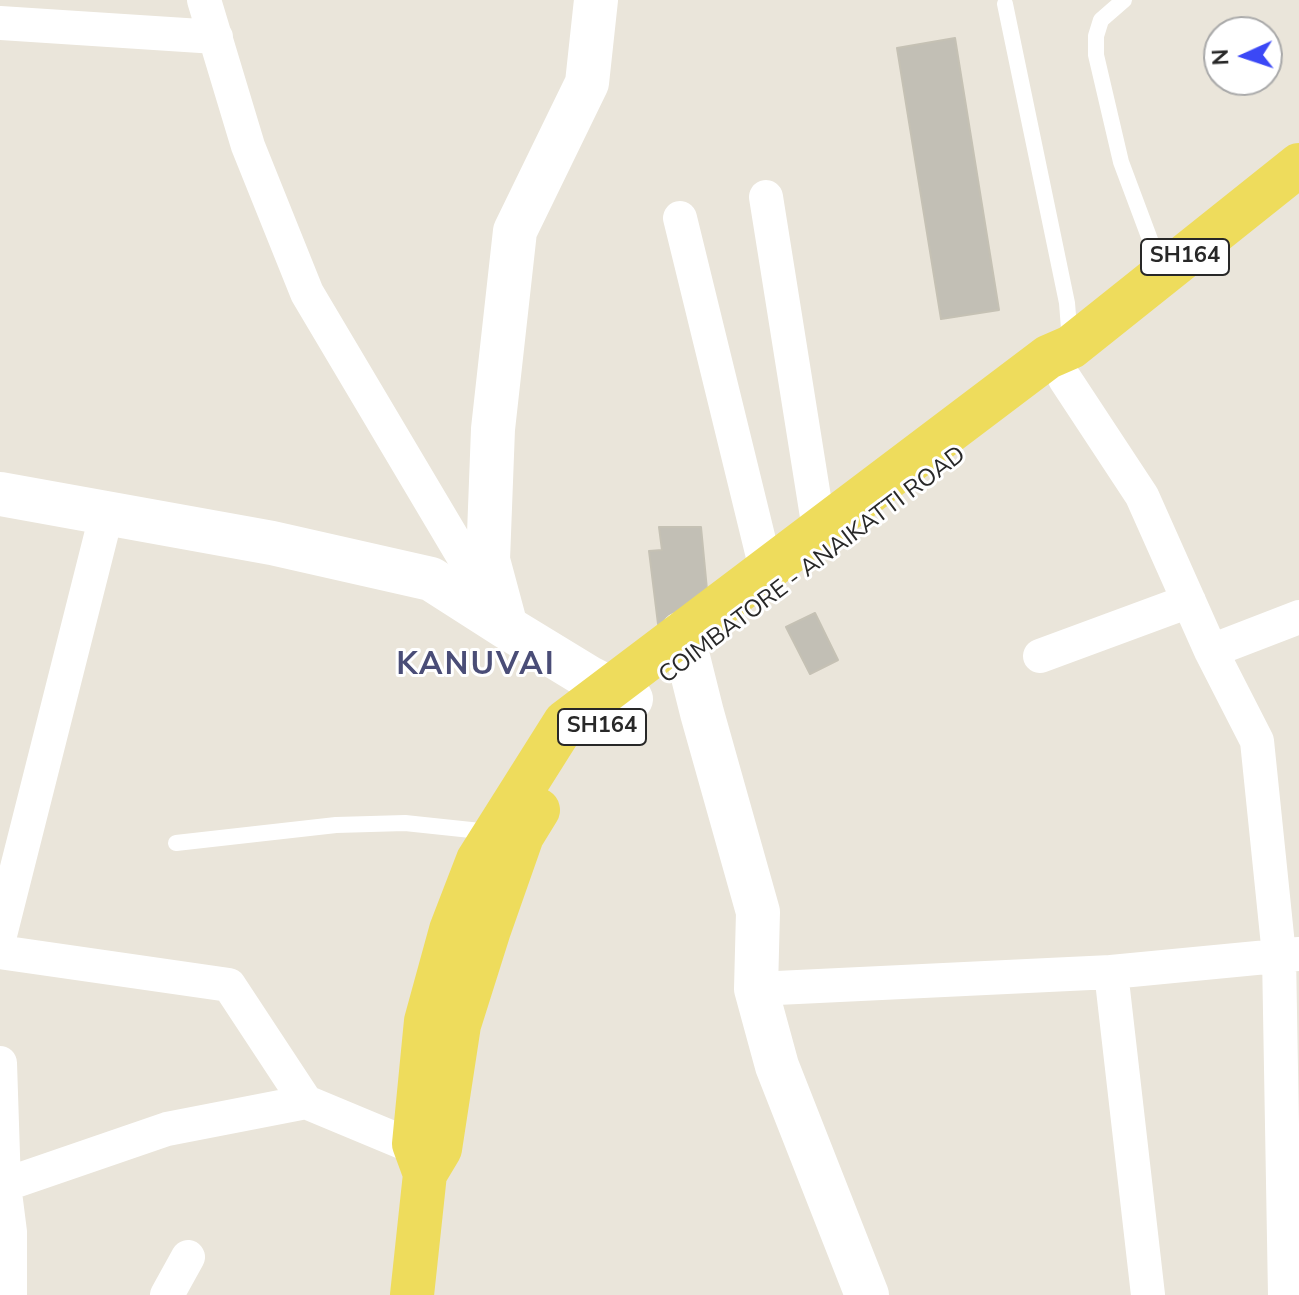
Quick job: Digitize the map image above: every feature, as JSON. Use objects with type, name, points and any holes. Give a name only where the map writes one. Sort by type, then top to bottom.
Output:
[{"type":"main road","points":[[506,627],[488,560],[493,429],[515,231],[587,83],[596,0]]},
{"type":"main road","name":"COIMBATORE - ANAIKATTI ROAD","points":[[412,1295],[443,1023],[489,930],[522,836],[573,754],[655,669],[1068,363],[1163,275],[1299,165]]},
{"type":"main road","points":[[443,1023],[451,930],[478,860],[565,722],[655,669],[766,569],[1048,357],[1068,363]]},
{"type":"main road","points":[[0,494],[272,543],[431,579],[588,677],[655,669],[702,713],[758,912],[756,970],[777,1066],[867,1295]]},
{"type":"street","points":[[204,0],[248,146],[307,293],[506,627]]},
{"type":"street","points":[[0,23],[216,37]]},
{"type":"street","points":[[766,197],[819,529]]},
{"type":"street","points":[[680,218],[766,569]]},
{"type":"street","points":[[1068,363],[1142,496],[1211,651],[1257,741],[1289,955],[1285,1295]]},
{"type":"street","points":[[0,935],[107,512]]},
{"type":"street","points":[[1040,656],[1189,601]]},
{"type":"street","points":[[1211,651],[1299,617]]},
{"type":"street","points":[[0,952],[229,985],[306,1102]]},
{"type":"street","points":[[756,970],[1111,972],[1289,955]]},
{"type":"street","points":[[1111,972],[1148,1295]]},
{"type":"street","points":[[0,1063],[10,1295]]},
{"type":"street","points":[[4,1185],[167,1129],[306,1102],[402,1142],[427,1156]]},
{"type":"street","points":[[167,1295],[188,1257]]},
{"type":"lane","points":[[1124,0],[1101,20],[1096,36],[1096,55],[1121,162],[1163,275]]},
{"type":"lane","points":[[1005,4],[1067,303],[1068,363]]},
{"type":"lane","points":[[176,843],[350,824],[405,823],[495,832]]},
{"type":"building","points":[[955,38],[999,310],[941,319],[897,48]]},
{"type":"building","points":[[659,527],[701,527],[708,600],[658,624],[649,551],[662,550]]},
{"type":"building","points":[[815,613],[838,660],[810,674],[786,627]]},
{"type":"district","name":"KANUVAI","points":[[476,666]]}]
